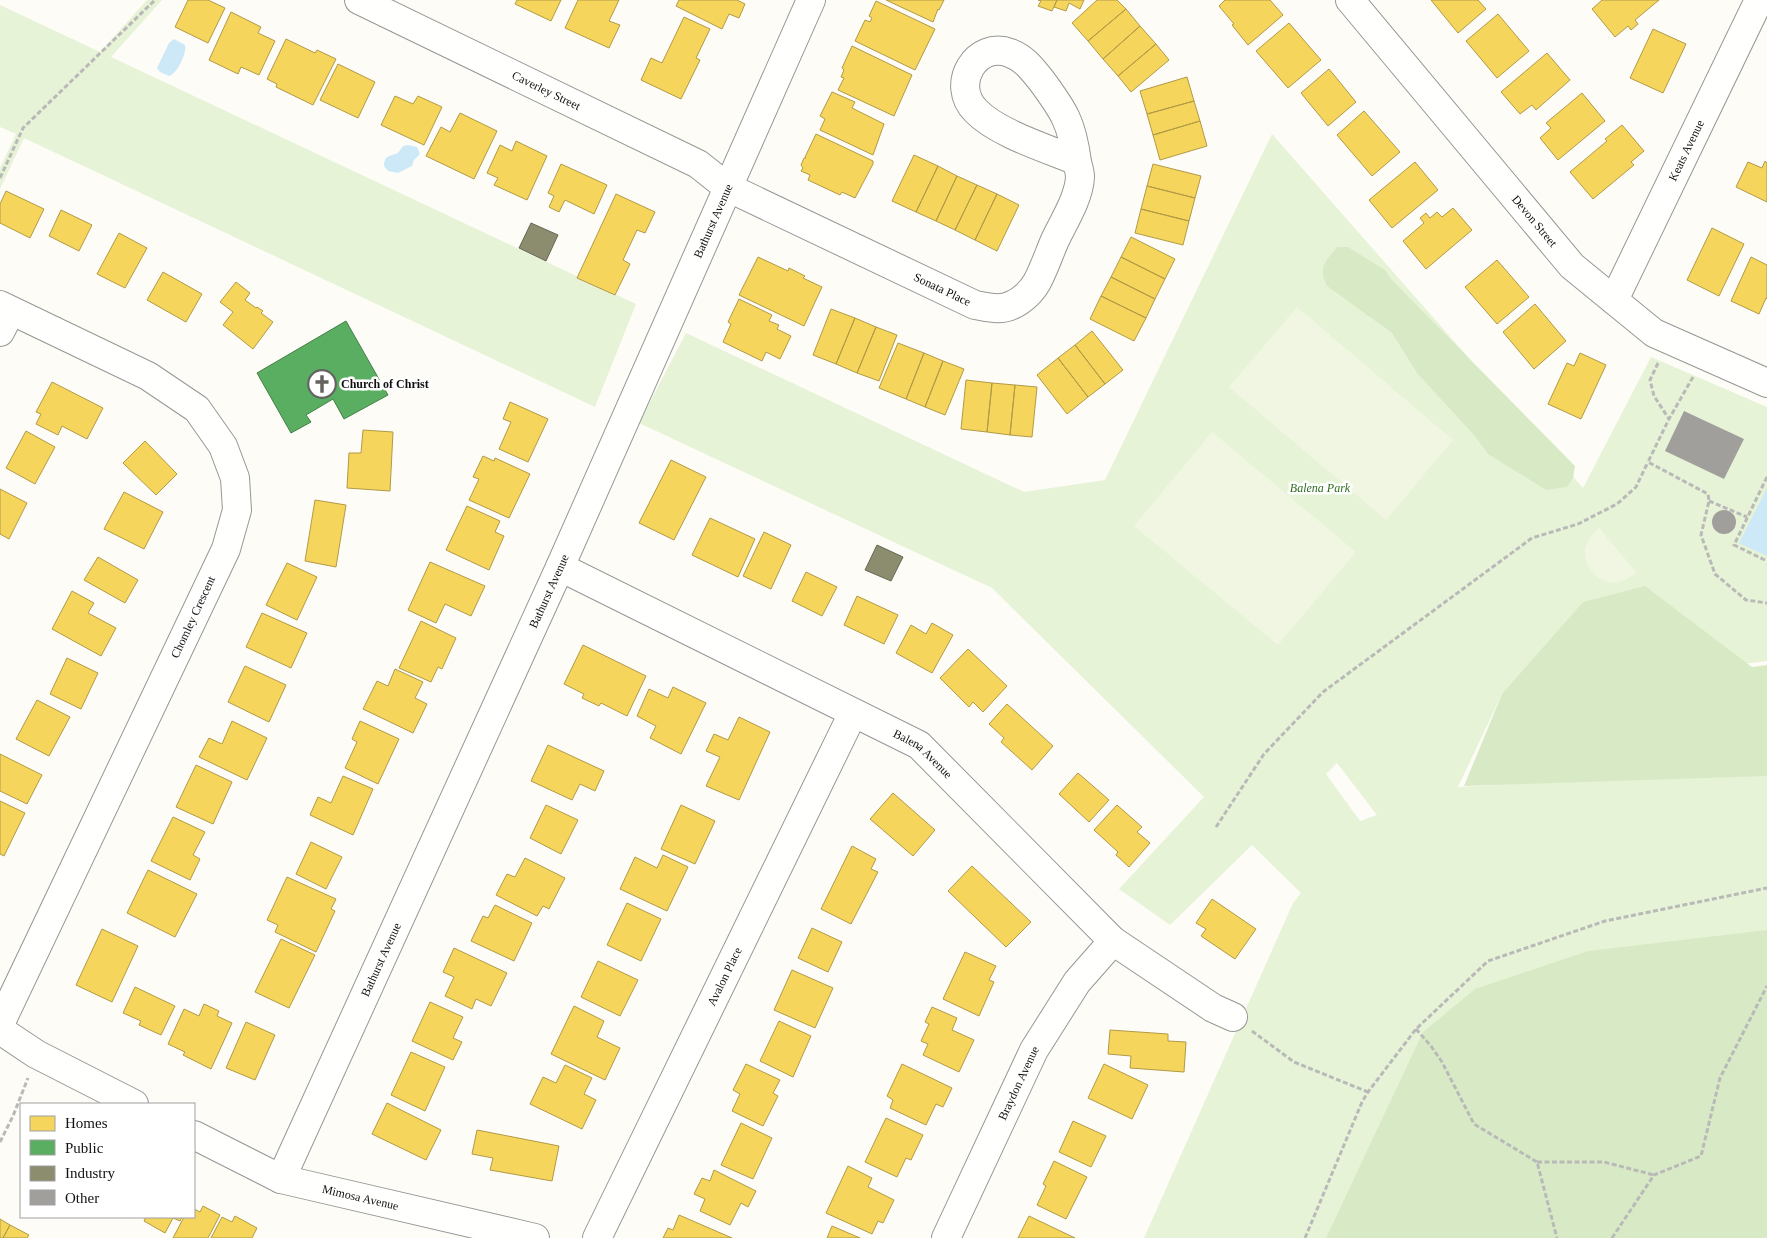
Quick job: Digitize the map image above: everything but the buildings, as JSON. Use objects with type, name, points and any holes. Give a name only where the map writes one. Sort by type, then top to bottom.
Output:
[{"type":"street","name":"Caverley Street","points":[[359,0],[698,164],[727,187]]},
{"type":"street","name":"Bathurst Avenue","points":[[281,1179],[560,567],[811,0]]},
{"type":"street","name":"Devon Street","points":[[1350,0],[1572,266],[1654,333],[1767,384]]},
{"type":"street","name":"Keats Avenue","points":[[1614,300],[1749,5]]},
{"type":"street","name":"Sonata Place","points":[[727,187],[976,305],[999,309],[1012,306],[1024,297],[1036,283],[1076,193],[1080,176],[1077,161]]},
{"type":"street","name":"Chomley Crescent","points":[[0,1024],[226,549],[237,510],[235,478],[223,446],[197,409],[148,376],[4,316]]},
{"type":"street","name":"Balena Avenue","points":[[560,567],[919,745],[1113,942],[1213,1008],[1233,1017]]},
{"type":"street","name":"Avalon Place","points":[[597,1238],[853,713]]},
{"type":"street","name":"Braydon Avenue","points":[[946,1238],[1034,1050],[1077,982],[1113,942]]},
{"type":"street","points":[[0,1030],[36,1054],[132,1103]]},
{"type":"street","name":"Mimosa Avenue","points":[[195,1136],[281,1179],[535,1238]]},
{"type":"path","points":[[0,178],[23,128],[155,0]]},
{"type":"path","points":[[1669,419],[1654,396],[1650,380],[1670,340]]},
{"type":"path","points":[[1216,827],[1264,754],[1323,692],[1532,538],[1578,524],[1617,504],[1636,487],[1669,419],[1704,356]]},
{"type":"path","points":[[1648,462],[1708,494],[1709,501],[1701,535],[1704,548],[1715,574],[1746,600],[1767,604]]},
{"type":"path","points":[[1767,477],[1734,545],[1767,561]]},
{"type":"path","points":[[1709,501],[1747,517]]},
{"type":"path","points":[[1305,1238],[1362,1102],[1368,1092],[1416,1029],[1488,962],[1605,921],[1767,888]]},
{"type":"path","points":[[1612,1238],[1654,1176],[1701,1156],[1720,1078],[1767,986]]},
{"type":"path","points":[[1233,1017],[1294,1062],[1368,1092]]},
{"type":"path","points":[[1416,1029],[1442,1062],[1474,1124],[1537,1162],[1604,1162],[1654,1176]]},
{"type":"path","points":[[0,1142],[13,1116],[36,1054]]},
{"type":"path","points":[[1537,1162],[1557,1238]]},
{"type":"green space","points":[[147,0],[162,0],[111,57],[636,304],[595,407],[24,138],[0,189],[0,168],[16,134],[0,127],[0,5],[100,52]]},
{"type":"green space","name":"Balena Park","points":[[1272,134],[1583,488],[1651,357],[1767,407],[1767,661],[1502,694],[1458,787],[1767,771],[1767,947],[1330,1238],[1144,1238],[1293,903],[1301,893],[1252,845],[1170,925],[1119,889],[1204,797],[992,588],[639,423],[686,333],[1024,492],[1105,480]],"holes":[[[1337,763],[1377,815],[1360,821],[1326,774]]]},
{"type":"green space","points":[[1337,247],[1348,247],[1385,270],[1391,279],[1575,466],[1573,478],[1567,487],[1546,490],[1488,454],[1474,435],[1417,373],[1392,333],[1327,286],[1323,274],[1324,265]]},
{"type":"green space","points":[[1297,307],[1453,440],[1386,520],[1229,387]]},
{"type":"green space","points":[[1212,432],[1356,552],[1278,645],[1134,526]]},
{"type":"green space","points":[[1599,528],[1637,573],[1624,581],[1613,583],[1596,576],[1588,566],[1585,551],[1589,540]]},
{"type":"green space","points":[[1645,586],[1752,667],[1767,665],[1767,776],[1464,786],[1502,694],[1583,602]]},
{"type":"green space","points":[[1767,930],[1767,1238],[1326,1238],[1423,1032],[1475,989],[1588,951]]},
{"type":"water","points":[[174,39],[185,45],[185,49],[178,67],[169,76],[160,72],[157,68],[169,43]]},
{"type":"water","points":[[403,146],[417,147],[420,154],[414,160],[412,166],[398,173],[388,171],[384,166],[385,160],[398,153]]},
{"type":"water","points":[[1767,488],[1767,556],[1739,543]]},
{"type":"place","name":"Church of Christ","points":[[322,384]]}]
